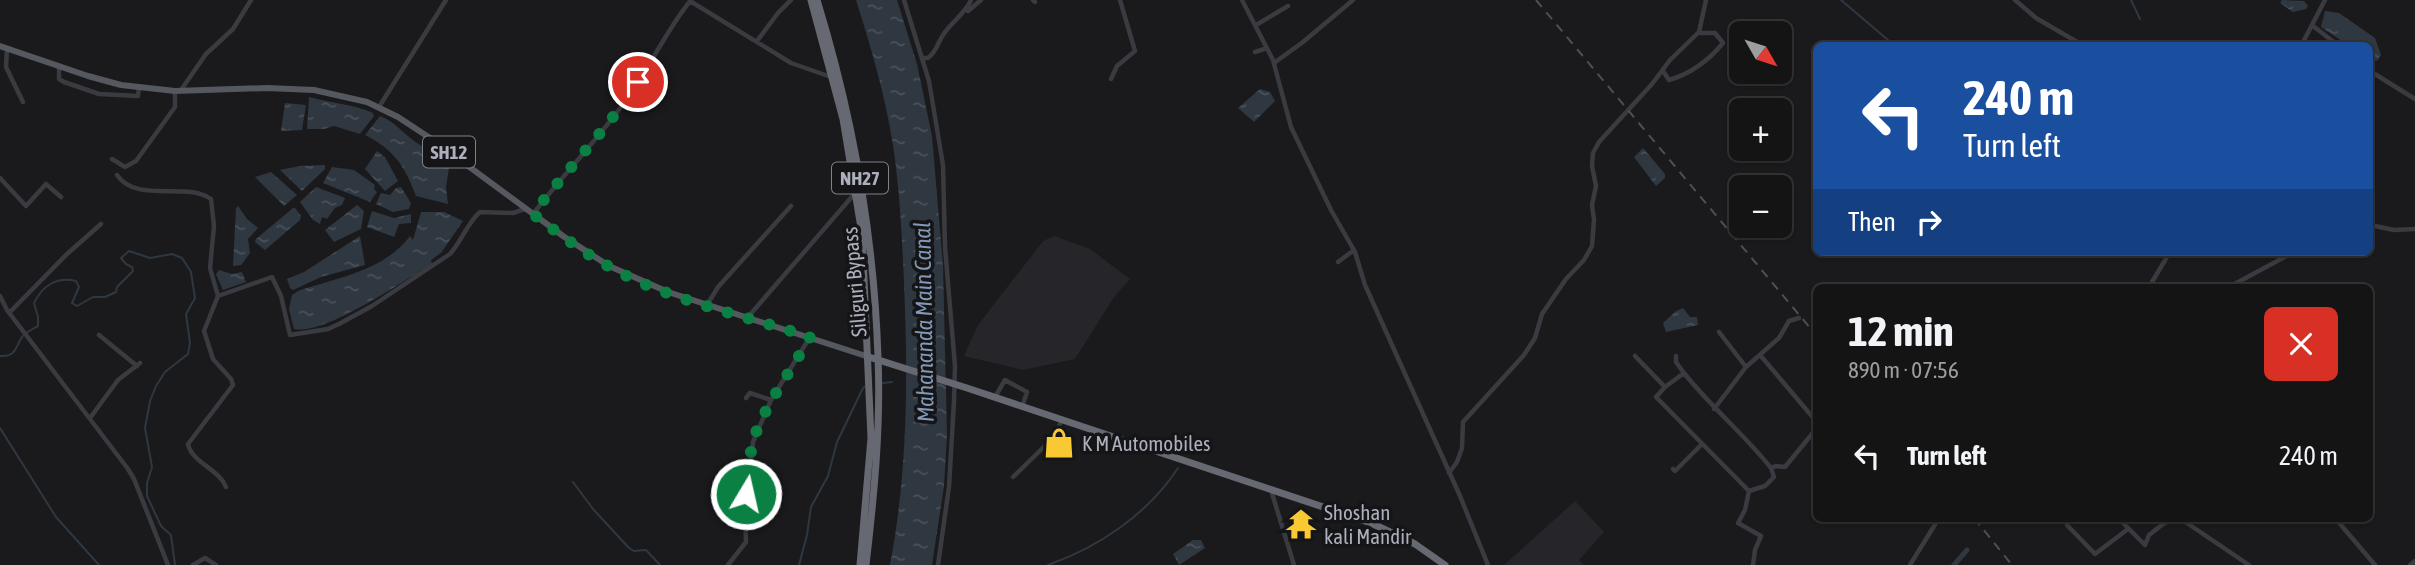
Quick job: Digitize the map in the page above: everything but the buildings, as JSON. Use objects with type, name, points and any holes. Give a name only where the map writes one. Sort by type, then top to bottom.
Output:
[{"type":"highway","name":"NH27","points":[[811,0],[834,78],[862,234],[869,376],[873,391],[870,461],[860,565]]},
{"type":"highway","name":"Siliguri Bypass","points":[[817,0],[836,61],[859,170],[872,259],[878,376],[873,391],[875,484],[866,565]]},
{"type":"highway","points":[[869,357],[1388,530],[1428,551],[1446,565]]},
{"type":"main road","name":"SH12","points":[[3,47],[88,76],[139,87],[178,91],[267,88],[314,90],[340,94],[379,107],[433,140],[609,267],[668,292],[869,357]]},
{"type":"street","points":[[113,159],[125,167],[136,161],[175,107],[178,91],[206,54],[233,29],[251,0]]},
{"type":"street","points":[[379,107],[446,0]]},
{"type":"street","points":[[218,296],[272,277],[281,296],[290,335],[328,329],[383,299],[450,254],[460,243],[473,218],[480,212],[530,211],[600,135],[652,62],[680,13],[691,0],[791,63],[834,78]]},
{"type":"street","points":[[757,41],[791,0]]},
{"type":"street","points":[[904,0],[922,58],[935,113],[943,165],[953,383],[949,487],[938,565]]},
{"type":"street","points":[[922,58],[929,58],[936,51],[941,37],[971,0]]},
{"type":"street","points":[[954,19],[957,21],[981,0]]},
{"type":"street","points":[[1111,79],[1117,66],[1135,51],[1121,0]]},
{"type":"street","points":[[1242,0],[1273,63],[1292,127],[1331,210],[1354,250],[1365,285],[1450,473],[1488,565]]},
{"type":"street","points":[[1273,63],[1353,0]]},
{"type":"street","points":[[1450,473],[1462,448],[1463,422],[1524,355],[1535,338],[1542,314],[1592,246],[1592,205],[1596,186],[1592,166],[1593,153],[1599,142],[1662,70],[1698,33],[1706,0]]},
{"type":"street","points":[[2015,0],[2042,21],[2077,42]]},
{"type":"street","points":[[2303,42],[2325,0]]},
{"type":"street","points":[[1255,26],[1288,6]]},
{"type":"street","points":[[2313,26],[2334,42]]},
{"type":"street","points":[[1662,70],[1668,79],[1682,76],[1723,43],[1715,33],[1698,33]]},
{"type":"street","points":[[3,47],[6,67],[23,102]]},
{"type":"street","points":[[1255,52],[1266,48]]},
{"type":"street","points":[[59,66],[59,79],[99,94],[138,96],[139,87]]},
{"type":"street","points":[[2373,73],[2415,99]]},
{"type":"street","points":[[117,175],[122,182],[133,186],[202,194],[211,199],[214,216],[210,268],[218,296],[204,331],[213,359],[233,385],[188,444],[190,452],[219,476],[226,487]]},
{"type":"street","points":[[0,178],[26,206],[46,184],[61,197]]},
{"type":"street","points":[[748,317],[856,192]]},
{"type":"street","points":[[707,305],[718,286],[791,206]]},
{"type":"street","points":[[9,313],[100,224]]},
{"type":"street","points":[[2373,226],[2394,230],[2415,229]]},
{"type":"street","points":[[1338,262],[1354,250]]},
{"type":"street","points":[[2151,284],[2168,256]]},
{"type":"street","points":[[2235,284],[2287,256]]},
{"type":"street","points":[[0,296],[9,313],[134,479],[169,565]]},
{"type":"street","points":[[1714,409],[1746,367],[1779,338],[1789,321],[1799,318]]},
{"type":"street","points":[[1719,332],[1746,367]]},
{"type":"street","points":[[90,418],[118,380],[139,365],[99,335]]},
{"type":"street","points":[[728,565],[746,542],[746,494],[753,470],[752,442],[771,400],[810,337]]},
{"type":"street","points":[[1760,355],[1813,417]]},
{"type":"street","points":[[1635,356],[1665,387]]},
{"type":"street","points":[[1676,356],[1676,362],[1714,409],[1771,468],[1774,477],[1771,481],[1749,491]]},
{"type":"street","points":[[1684,373],[1656,397],[1749,491]]},
{"type":"street","points":[[995,398],[1005,380],[1027,392],[1022,407]]},
{"type":"street","points":[[746,398],[750,393],[771,400]]},
{"type":"street","points":[[1013,477],[1052,439],[1062,420]]},
{"type":"street","points":[[1771,468],[1785,467],[1813,433]]},
{"type":"street","points":[[1673,469],[1675,471],[1702,444]]},
{"type":"street","points":[[1270,490],[1294,565]]},
{"type":"street","points":[[1749,491],[1745,510],[1738,523],[1762,536],[1755,550],[1753,565]]},
{"type":"street","points":[[1910,565],[1937,522]]},
{"type":"street","points":[[2121,522],[2145,545],[2149,535],[2167,522]]},
{"type":"street","points":[[2188,522],[2249,565]]},
{"type":"street","points":[[2338,522],[2375,565]]},
{"type":"street","points":[[2067,525],[2095,554],[2128,529]]},
{"type":"street","points":[[193,565],[205,558],[216,565]]},
{"type":"street","points":[[2410,565],[2415,561]]},
{"type":"shaded area","points":[[1054,236],[1090,249],[1130,279],[1114,297],[1075,359],[1023,370],[964,356],[978,325],[1043,241]]},
{"type":"shaded area","points":[[1575,501],[1604,532],[1579,560],[1584,565],[1504,565]]},
{"type":"water","name":"Mahananda Main Canal","points":[[856,0],[897,0],[917,64],[932,136],[943,266],[947,435],[944,486],[932,565],[890,565],[900,502],[906,406],[901,227],[890,126]]},
{"type":"water","points":[[2282,0],[2304,1],[2308,6],[2293,12],[2280,3]]},
{"type":"water","points":[[2325,11],[2339,13],[2375,38],[2381,55],[2377,61],[2373,60],[2373,42],[2344,42],[2321,27]]},
{"type":"water","points":[[1260,89],[1270,92],[1275,101],[1254,122],[1238,108]]},
{"type":"water","points":[[309,97],[358,108],[373,113],[374,116],[360,134],[334,126],[307,129]]},
{"type":"water","points":[[285,103],[306,105],[302,130],[281,131]]},
{"type":"water","points":[[380,116],[391,121],[445,162],[449,168],[446,187],[448,204],[416,196],[398,160],[365,135]]},
{"type":"water","points":[[1643,148],[1665,174],[1665,178],[1656,186],[1634,157]]},
{"type":"water","points":[[377,151],[385,157],[398,181],[385,191],[365,169]]},
{"type":"water","points":[[325,165],[325,169],[302,191],[280,170],[300,166]]},
{"type":"water","points":[[332,167],[354,170],[375,185],[377,192],[370,202],[323,183]]},
{"type":"water","points":[[271,172],[297,195],[284,206],[255,177]]},
{"type":"water","points":[[316,187],[345,198],[342,205],[335,208],[327,219],[322,217],[320,224],[313,220],[300,202]]},
{"type":"water","points":[[401,187],[411,203],[409,209],[393,212],[376,204],[381,193],[390,195],[396,188]]},
{"type":"water","points":[[357,205],[364,211],[361,229],[334,242],[325,230]]},
{"type":"water","points":[[238,206],[258,228],[248,239],[250,253],[241,265],[233,266],[236,208]]},
{"type":"water","points":[[293,208],[301,216],[300,220],[265,250],[255,242],[256,239]]},
{"type":"water","points":[[372,211],[394,218],[411,214],[411,223],[399,224],[394,237],[367,227]]},
{"type":"water","points":[[421,212],[444,212],[463,221],[441,253],[431,260],[432,264],[343,316],[307,329],[294,329],[289,309],[292,295],[358,272],[387,258],[410,236],[413,240]]},
{"type":"water","points":[[360,236],[365,265],[321,277],[293,290],[290,288],[287,279],[304,272]]},
{"type":"water","points":[[219,270],[232,274],[242,272],[246,282],[223,290],[216,274]]},
{"type":"water","points":[[1683,308],[1690,317],[1697,317],[1698,325],[1666,332],[1663,323]]},
{"type":"water","points":[[1193,540],[1201,540],[1205,548],[1179,565],[1173,554]]},
{"type":"waterway","points":[[1841,0],[1890,42]]},
{"type":"waterway","points":[[2131,0],[2140,19]]},
{"type":"waterway","points":[[0,356],[12,353],[24,335],[38,326],[34,303],[41,292],[56,281],[76,281],[79,287],[72,303],[77,306],[93,297],[105,297],[116,292],[117,287],[133,271],[121,258],[129,251],[150,258],[172,254],[182,258],[191,272],[195,298],[186,314],[190,343],[188,354],[165,372],[156,386],[145,428],[152,467],[147,483],[147,496],[161,526],[171,535],[175,565]]},
{"type":"waterway","points":[[883,383],[892,382]]},
{"type":"waterway","points":[[799,565],[811,507],[828,476],[837,442],[863,388],[867,385]]},
{"type":"waterway","points":[[0,428],[56,517],[99,565]]},
{"type":"waterway","points":[[1048,565],[1086,549],[1121,527],[1152,500],[1178,468]]},
{"type":"waterway","points":[[573,482],[593,509],[629,548],[634,551],[646,550],[660,565]]},
{"type":"waterway","points":[[1954,565],[1967,550]]},
{"type":"railway","points":[[1536,0],[1813,331]]},
{"type":"railway","points":[[1977,522],[2012,565]]},
{"type":"place","name":"K M Automobiles","points":[[1059,443]]},
{"type":"place","name":"Shoshan kali Mandir","points":[[1301,524]]},
{"type":"route","points":[[638,82],[600,135],[559,179],[533,214],[609,267],[668,292],[810,337],[771,400],[752,442],[753,470],[746,494]]}]
